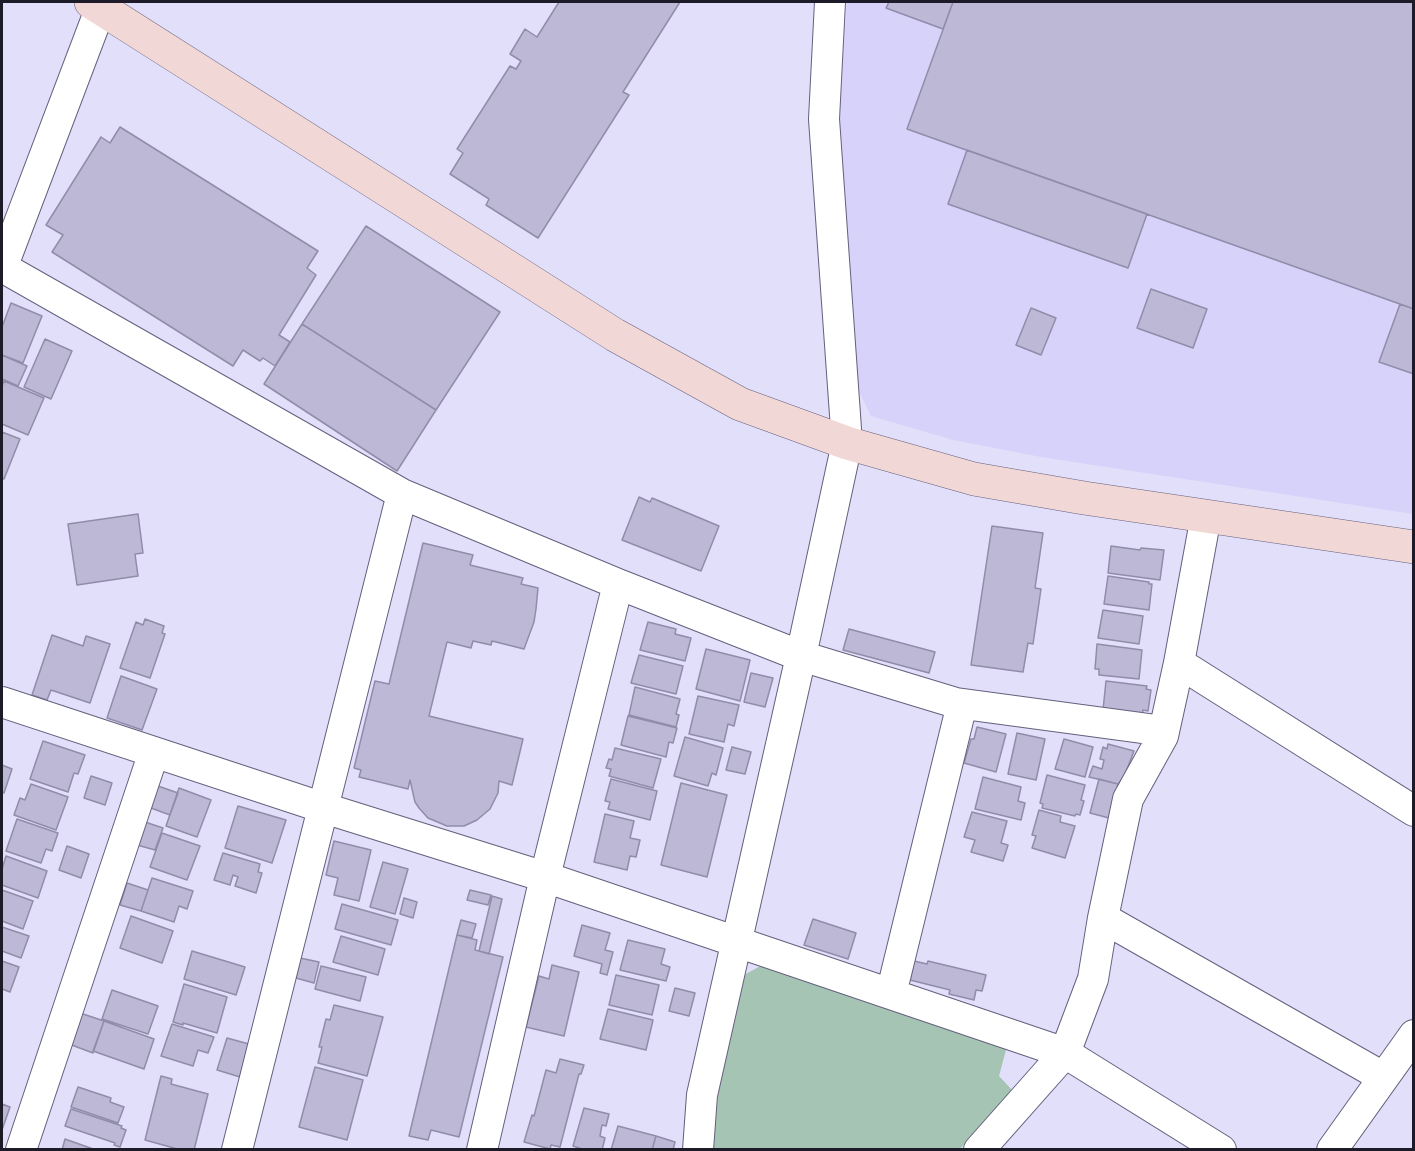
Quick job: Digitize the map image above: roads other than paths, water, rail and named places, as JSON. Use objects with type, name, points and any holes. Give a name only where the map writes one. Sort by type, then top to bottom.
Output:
[{"type":"street","points":[[698,1149],[702,1095],[847,443],[824,119],[830,2]]},
{"type":"street","points":[[1164,731],[956,703],[801,656],[618,584],[402,494],[2,268],[99,3],[615,335],[740,404],[847,443],[974,479],[1084,498],[1413,547]]},
{"type":"street","points":[[237,1149],[402,494]]},
{"type":"street","points":[[979,1149],[1065,1053],[1094,979],[1103,918],[1128,799],[1164,731],[1206,516]]},
{"type":"street","points":[[482,1149],[544,877],[618,584]]},
{"type":"street","points":[[1179,663],[1413,811]]},
{"type":"street","points":[[2,702],[324,808],[544,877],[1065,1053],[1221,1149]]},
{"type":"street","points":[[891,994],[962,704]]},
{"type":"street","points":[[21,1149],[154,752]]},
{"type":"street","points":[[1103,918],[1383,1077]]},
{"type":"street","points":[[1332,1149],[1413,1035]]}]
